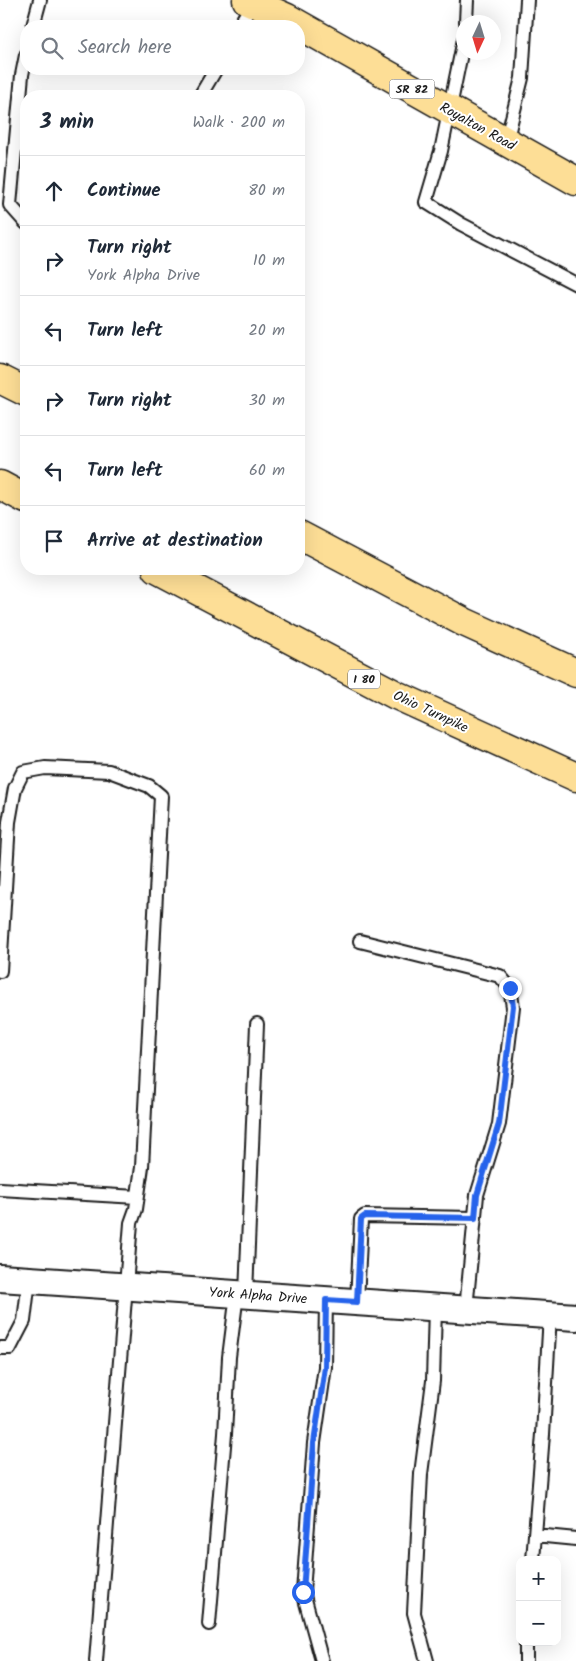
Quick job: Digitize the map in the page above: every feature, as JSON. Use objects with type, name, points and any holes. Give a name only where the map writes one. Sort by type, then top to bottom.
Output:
[{"type":"main road","name":"Royalton Road","points":[[250,1],[291,20]]},
{"type":"main road","name":"Royalton Road","points":[[305,28],[576,181]]},
{"type":"main road","points":[[0,379],[20,389]]},
{"type":"main road","points":[[0,485],[20,496]]},
{"type":"main road","points":[[305,538],[464,622],[576,673]]},
{"type":"main road","name":"Ohio Turnpike","points":[[168,575],[396,695],[576,777]]},
{"type":"street","name":"York Alpha Drive","points":[[0,1278],[576,1317]]},
{"type":"lane","points":[[35,20],[40,0]]},
{"type":"lane","points":[[466,15],[467,0]]},
{"type":"lane","points":[[506,142],[522,78],[527,0]]},
{"type":"lane","points":[[242,20],[250,1]]},
{"type":"lane","points":[[460,60],[441,151],[426,202],[461,224],[576,284]]},
{"type":"lane","points":[[21,90],[22,75]]},
{"type":"lane","points":[[204,90],[212,75]]},
{"type":"lane","points":[[20,97],[10,205],[20,216]]},
{"type":"lane","points":[[0,971],[9,822],[15,788],[23,772],[45,768],[109,771],[149,786],[161,796],[157,888],[148,1013],[142,1157],[136,1209],[131,1223],[96,1661]]},
{"type":"lane","points":[[360,941],[500,976],[510,988],[513,1006],[499,1124],[477,1195],[466,1310]]},
{"type":"lane","points":[[208,1624],[225,1434],[229,1357],[242,1294],[257,1024]]},
{"type":"lane","points":[[0,1189],[137,1197]]},
{"type":"lane","points":[[357,1302],[361,1219],[365,1216],[475,1218]]},
{"type":"lane","points":[[0,1348],[10,1348],[24,1321],[29,1280]]},
{"type":"lane","points":[[322,1661],[303,1592],[314,1443],[325,1367],[326,1300]]},
{"type":"lane","points":[[428,1661],[414,1613],[421,1474],[433,1381],[435,1307]]},
{"type":"lane","points":[[533,1556],[550,1315]]},
{"type":"lane","points":[[535,1535],[576,1539]]},
{"type":"lane","points":[[526,1646],[526,1661]]},
{"type":"route","points":[[303,1592],[314,1443],[325,1367],[326,1300],[357,1302],[361,1219],[365,1216],[475,1218],[477,1195],[499,1124],[513,1006],[510,988]]}]
